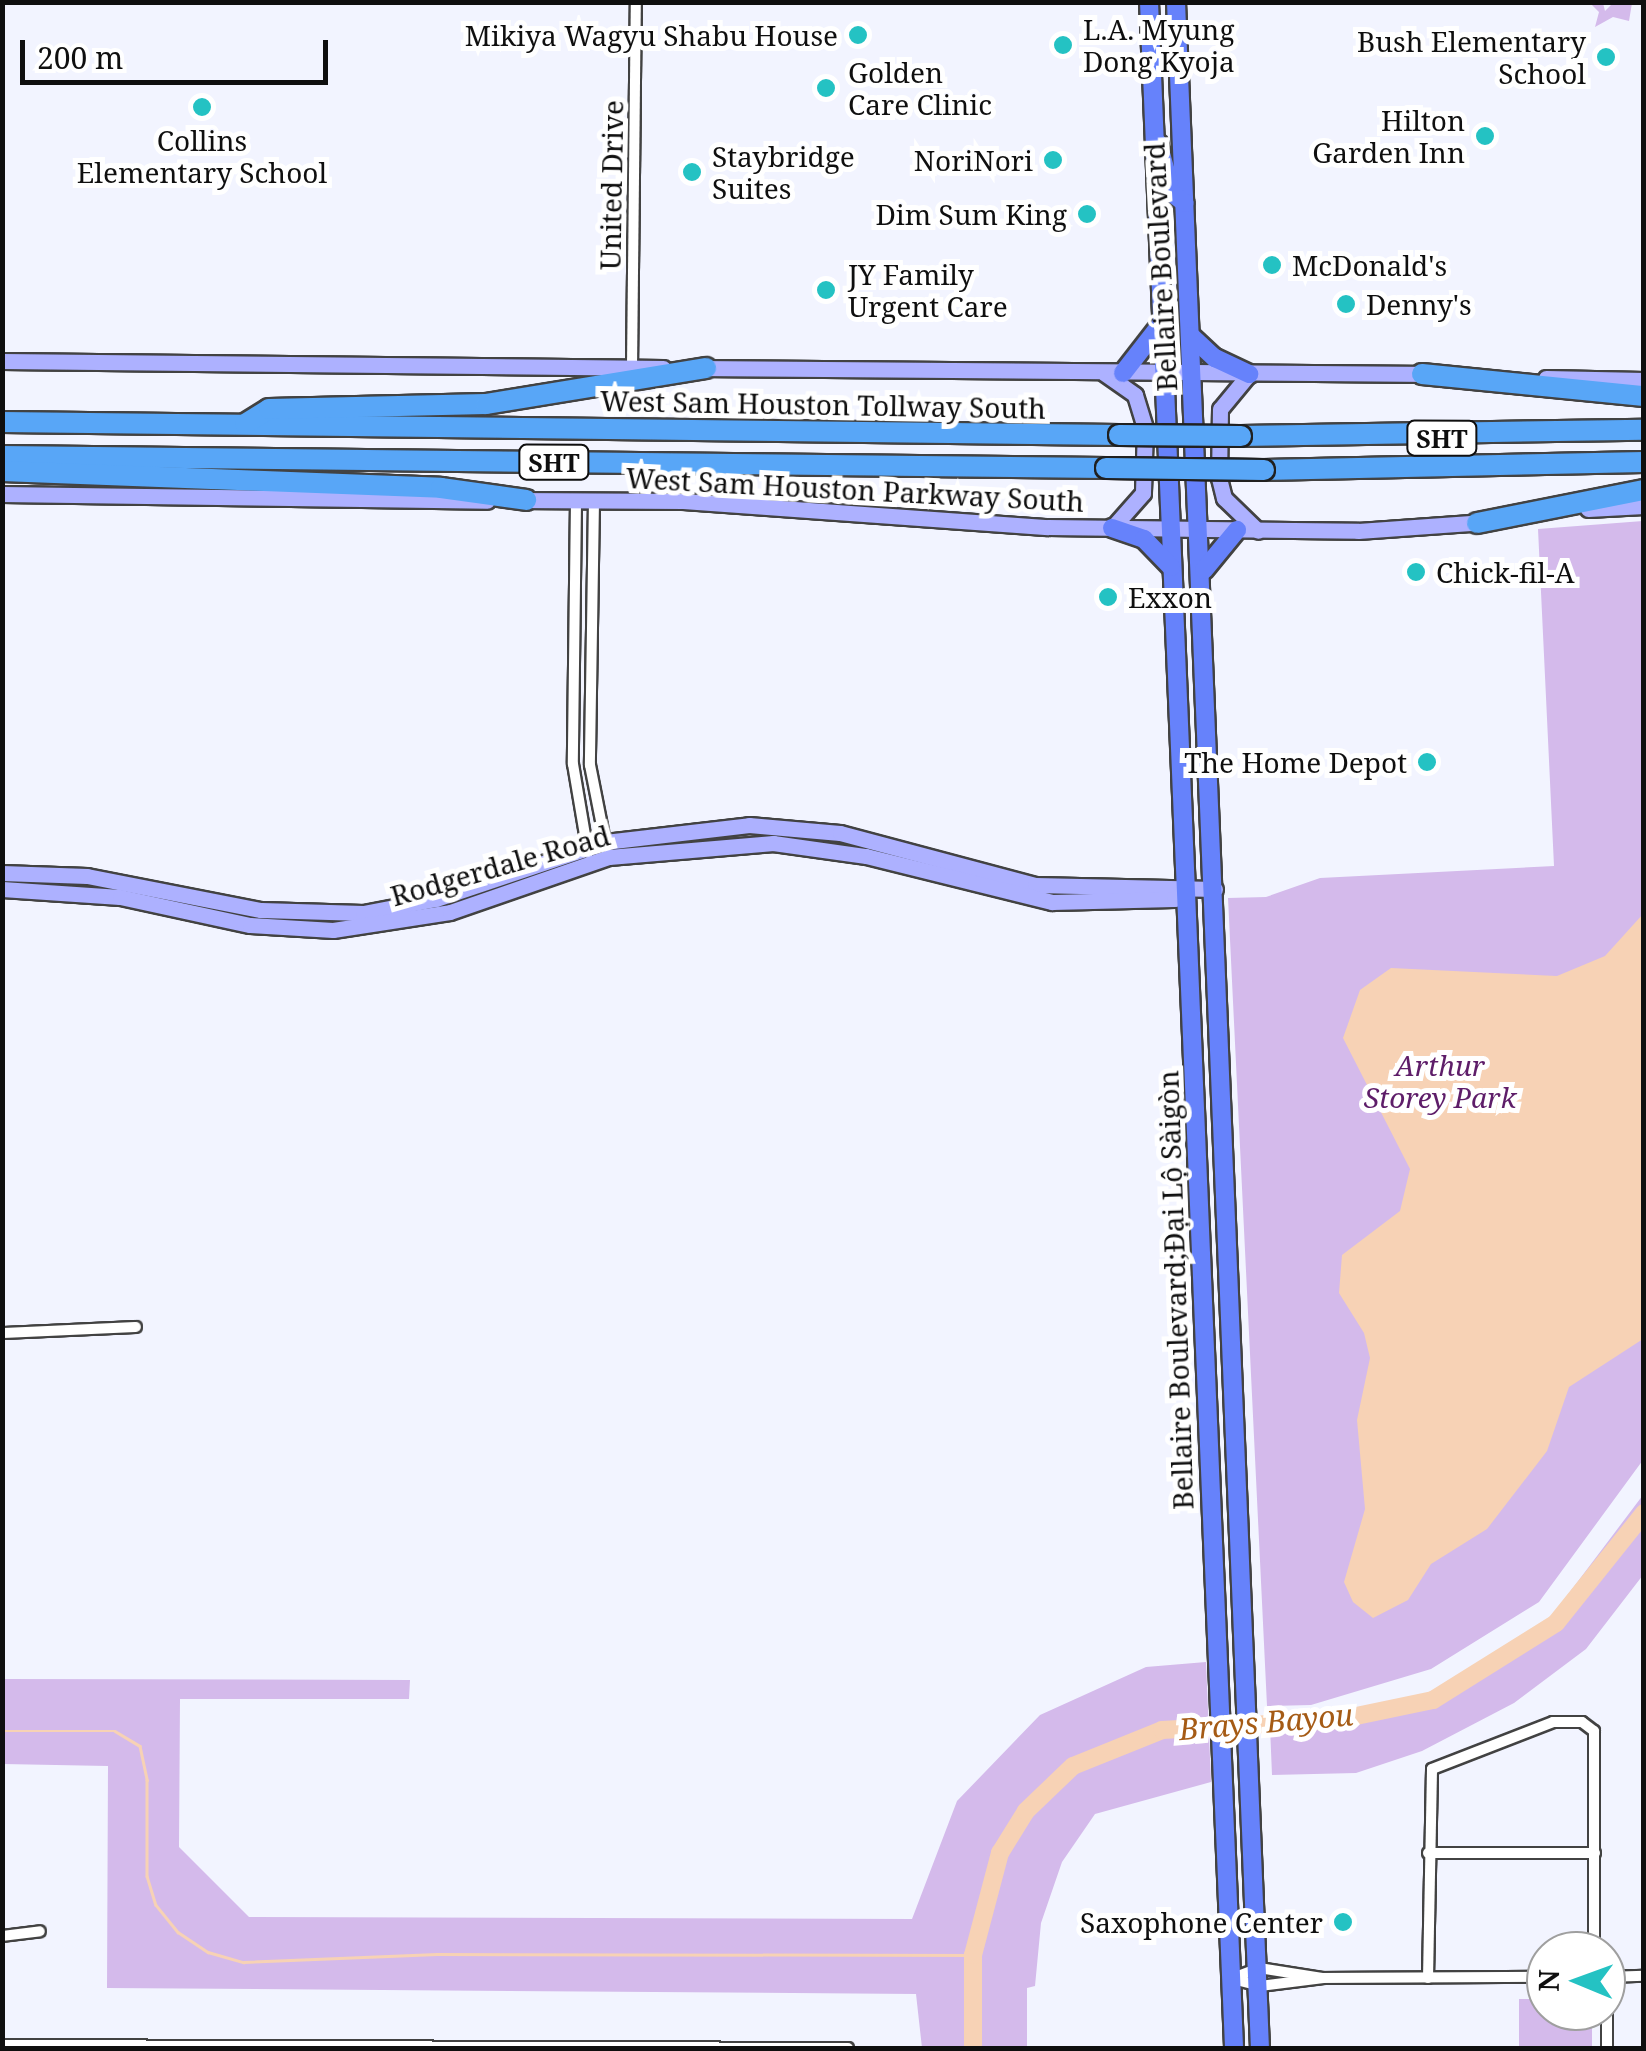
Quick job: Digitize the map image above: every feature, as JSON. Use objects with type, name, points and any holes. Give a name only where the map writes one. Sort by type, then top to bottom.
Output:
[{"type":"highway","points":[[243,425],[269,410],[486,404],[706,368]]},
{"type":"highway","points":[[1422,374],[1644,396]]},
{"type":"highway","name":"West Sam Houston Tollway South","points":[[2,422],[1476,438],[1644,430]]},
{"type":"highway","name":"SHT","points":[[2,456],[1264,470],[1644,462]]},
{"type":"highway","points":[[2,471],[422,487],[526,500]]},
{"type":"highway","points":[[1478,523],[1644,490]]},
{"type":"main road","name":"Bellaire Boulevard","points":[[1149,2],[1169,529]]},
{"type":"main road","points":[[1167,2],[1178,29]]},
{"type":"main road","name":"Bellaire Boulevard","points":[[1176,2],[1200,529]]},
{"type":"main road","points":[[1155,139],[1164,148],[1172,193],[1185,203]]},
{"type":"main road","points":[[1114,373],[1144,354],[1162,324]]},
{"type":"main road","points":[[1191,336],[1215,358],[1249,374]]},
{"type":"main road","points":[[2,360],[1422,374],[1644,380]]},
{"type":"main road","points":[[1114,373],[1134,395],[1145,428],[1143,494],[1112,528],[1144,539],[1171,567]]},
{"type":"main road","points":[[1249,374],[1220,409],[1219,478],[1233,511],[1258,531]]},
{"type":"main road","name":"West Sam Houston Parkway South","points":[[2,494],[594,500],[1112,528],[1258,531],[1478,523],[1644,506]]},
{"type":"main road","name":"Bellaire Boulevard;Đại Lộ Sàigòn","points":[[1169,529],[1234,2048]]},
{"type":"main road","name":"Bellaire Boulevard;Đại Lộ Sàigòn","points":[[1200,529],[1260,2048]]},
{"type":"main road","points":[[1202,575],[1216,549],[1237,530]]},
{"type":"main road","name":"Rodgerdale Road","points":[[2,873],[304,922],[363,920],[588,854],[716,826],[840,833],[1004,885]]},
{"type":"main road","points":[[837,850],[840,833]]},
{"type":"main road","name":"Rodgerdale Road","points":[[607,849],[715,844],[837,850],[1004,885],[1168,884],[1186,890],[1215,889]]},
{"type":"main road","name":"Rodgerdale Road","points":[[2,889],[121,890]]},
{"type":"main road","points":[[1204,1339],[1234,1338]]},
{"type":"main road","points":[[1224,1801],[1252,1800]]},
{"type":"street","name":"United Drive","points":[[632,368],[636,2]]},
{"type":"street","points":[[576,500],[573,780],[588,854]]},
{"type":"street","points":[[594,500],[591,778],[607,849]]},
{"type":"street","points":[[573,686],[591,686]]},
{"type":"street","points":[[2,1322],[19,1328]]},
{"type":"street","points":[[2,1333],[19,1328],[136,1328]]},
{"type":"street","points":[[1428,1978],[1432,1769],[1566,1721],[1594,1731],[1594,1931]]},
{"type":"street","points":[[1428,1854],[1595,1853]]},
{"type":"street","points":[[2,1936],[40,1931]]},
{"type":"street","points":[[1232,1979],[1526,1977]]},
{"type":"street","points":[[1232,1979],[1323,1978]]},
{"type":"street","points":[[2,2045],[848,2048]]},
{"type":"green space","points":[[1590,3],[1603,3],[1605,11],[1613,3],[1632,3],[1629,21],[1613,17],[1595,27],[1599,12]]},
{"type":"green space","name":"Arthur Storey Park","points":[[1643,521],[1643,1460],[1539,1602],[1431,1669],[1311,1705],[1267,1706],[1228,898],[1266,897],[1320,878],[1554,866],[1538,529]]},
{"type":"green space","points":[[1643,1495],[1643,1575],[1586,1649],[1514,1703],[1422,1751],[1356,1773],[1272,1775],[1270,1727],[1364,1716],[1430,1693],[1545,1625]]},
{"type":"green space","points":[[1206,1662],[1211,1782],[1095,1814],[1062,1862],[1041,1923],[1035,1986],[1027,1988],[1027,2048],[922,2048],[916,1994],[107,1988],[108,1766],[3,1764],[3,1679],[410,1680],[409,1699],[180,1699],[179,1847],[249,1917],[912,1919],[957,1801],[1040,1715],[1146,1667]]},
{"type":"green space","points":[[1519,1999],[1526,1999],[1526,2031],[1592,2031],[1592,2048],[1519,2048]]},
{"type":"shaded area","points":[[1643,914],[1643,1339],[1569,1387],[1547,1451],[1487,1529],[1431,1564],[1408,1600],[1373,1618],[1353,1602],[1344,1582],[1365,1509],[1357,1420],[1370,1358],[1364,1333],[1339,1293],[1342,1255],[1400,1211],[1410,1169],[1343,1038],[1360,990],[1391,968],[1557,976],[1605,956]]},
{"type":"waterway","name":"Brays Bayou","points":[[973,2048],[973,1955],[1000,1853],[1026,1811],[1073,1766],[1162,1730],[1337,1720],[1433,1700],[1556,1623],[1644,1513]]},
{"type":"waterway","points":[[2,1731],[115,1731],[140,1746],[147,1780],[147,1876],[156,1905],[178,1932],[208,1952],[244,1962],[437,1954],[973,1955]]},
{"type":"place","name":"Mikiya Wagyu Shabu House","points":[[858,35]]},
{"type":"place","name":"L.A. Myung Dong Kyoja","points":[[1063,45]]},
{"type":"place","name":"Bush Elementary School","points":[[1606,57]]},
{"type":"place","name":"Golden Care Clinic","points":[[826,88]]},
{"type":"place","name":"Collins Elementary School","points":[[202,107]]},
{"type":"place","name":"Hilton Garden Inn","points":[[1485,136]]},
{"type":"place","name":"NoriNori","points":[[1053,160]]},
{"type":"place","name":"Staybridge Suites","points":[[692,172]]},
{"type":"place","name":"Dim Sum King","points":[[1087,214]]},
{"type":"place","name":"McDonald's","points":[[1272,265]]},
{"type":"place","name":"JY Family Urgent Care","points":[[826,290]]},
{"type":"place","name":"Denny's","points":[[1346,304]]},
{"type":"place","name":"Chick-fil-A","points":[[1416,572]]},
{"type":"place","name":"Exxon","points":[[1108,597]]},
{"type":"place","name":"The Home Depot","points":[[1427,762]]},
{"type":"place","name":"Saxophone Center","points":[[1343,1922]]}]
